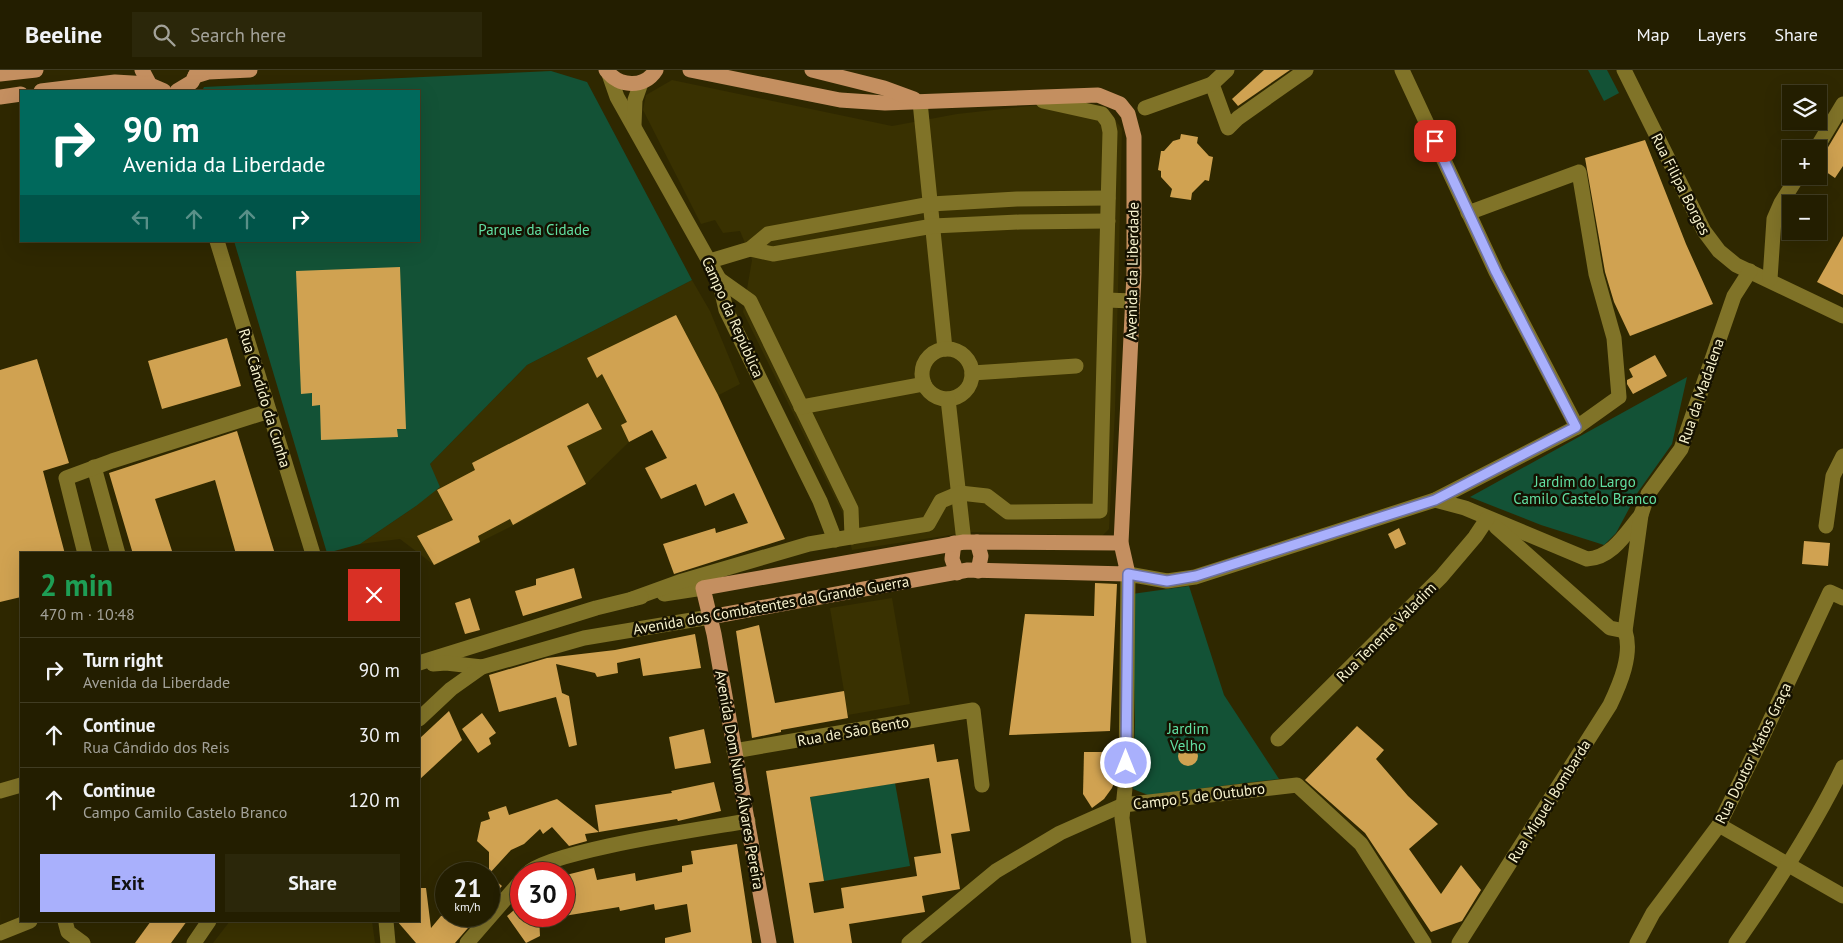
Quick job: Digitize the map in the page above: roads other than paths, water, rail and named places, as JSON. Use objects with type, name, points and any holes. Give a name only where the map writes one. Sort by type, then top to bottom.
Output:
[{"type":"main road","points":[[0,74],[36,70]]},
{"type":"main road","points":[[142,70],[149,84]]},
{"type":"main road","points":[[181,90],[192,82],[197,73],[250,70]]},
{"type":"main road","points":[[608,72],[624,83],[641,83],[656,70]]},
{"type":"main road","name":"Avenida da Liberdade","points":[[690,70],[840,100],[886,103],[1014,96],[1098,95],[1120,104],[1128,114],[1134,137],[1132,216],[1135,239],[1122,543],[1128,574]]},
{"type":"main road","points":[[812,70],[875,86],[920,102]]},
{"type":"main road","points":[[49,90],[115,82],[149,84],[161,90]]},
{"type":"main road","points":[[0,97],[20,94]]},
{"type":"main road","points":[[956,573],[952,559],[965,542],[980,556],[978,570]]},
{"type":"main road","name":"Avenida dos Combatentes da Grande Guerra","points":[[703,588],[965,542],[1122,543]]},
{"type":"main road","name":"Avenida dos Combatentes da Grande Guerra","points":[[710,617],[978,570],[1128,574]]},
{"type":"main road","name":"Avenida Dom Nuno Álvares Pereira","points":[[703,588],[748,821],[769,943]]},
{"type":"street","points":[[1145,108],[1212,84],[1227,70]]},
{"type":"street","points":[[1212,84],[1228,128],[1238,118],[1306,70]]},
{"type":"street","points":[[1402,70],[1468,213],[1576,427]]},
{"type":"street","name":"Rua Filipa Borges","points":[[1624,70],[1704,231],[1719,251],[1750,271],[1770,279],[1843,316]]},
{"type":"street","name":"Campo da República","points":[[608,72],[617,97],[719,279],[726,310],[820,501],[835,540]]},
{"type":"street","points":[[634,125],[635,100],[641,83]]},
{"type":"street","points":[[632,599],[718,570],[809,544],[928,524],[940,501],[960,494],[987,496],[1008,512],[1100,511],[1107,300],[1110,132],[1108,122],[1102,114],[1059,103],[1014,96]]},
{"type":"street","points":[[920,102],[945,349]]},
{"type":"street","points":[[1821,140],[1843,104]]},
{"type":"street","points":[[1128,574],[1167,581],[1196,576],[1435,500],[1576,427],[1619,396],[1614,338],[1596,274],[1579,172],[1468,213]]},
{"type":"street","points":[[1770,279],[1774,219],[1792,185]]},
{"type":"street","points":[[710,261],[750,249],[768,234],[930,204],[1017,199],[1108,198]]},
{"type":"street","points":[[1017,199],[1020,222]]},
{"type":"street","points":[[839,220],[844,240]]},
{"type":"street","points":[[750,249],[773,254],[932,226],[1108,221]]},
{"type":"street","name":"Rua Cândido da Cunha","points":[[217,242],[311,552]]},
{"type":"street","name":"Rua da Madalena","points":[[1627,654],[1628,641],[1625,631],[1641,515],[1648,494],[1681,449],[1734,296],[1750,271]]},
{"type":"street","points":[[719,279],[750,301],[851,509],[852,537]]},
{"type":"street","points":[[1107,300],[1132,301]]},
{"type":"street","points":[[945,349],[955,350],[964,355],[972,373],[965,391],[957,397],[948,399],[938,397],[930,392],[924,384],[922,375],[923,365],[928,357],[936,351],[945,349]]},
{"type":"street","points":[[972,373],[1076,366]]},
{"type":"street","points":[[801,407],[924,384]]},
{"type":"street","points":[[948,399],[965,542]]},
{"type":"street","points":[[84,552],[66,478],[94,467],[269,411]]},
{"type":"street","points":[[1826,526],[1833,476],[1843,456]]},
{"type":"street","points":[[94,467],[117,552]]},
{"type":"street","points":[[1435,500],[1466,508],[1487,519],[1587,559],[1598,559],[1606,554],[1641,515]]},
{"type":"street","points":[[1487,519],[1610,628],[1625,631]]},
{"type":"street","name":"Rua Tenente Valadim","points":[[1278,739],[1441,577],[1475,537],[1487,519]]},
{"type":"street","points":[[703,588],[708,578],[718,570]]},
{"type":"street","name":"Campo 5 de Outubro","points":[[1128,574],[1126,778],[1123,805],[1297,785],[1361,844],[1424,943]]},
{"type":"street","name":"Avenida dos Combatentes da Grande Guerra","points":[[420,664],[596,608],[632,599],[703,588]]},
{"type":"street","name":"Rua Doutor Matos Graça","points":[[1637,943],[1653,913],[1719,825],[1830,592],[1843,598]]},
{"type":"street","points":[[596,608],[604,621],[606,634]]},
{"type":"street","points":[[577,614],[578,628],[584,638]]},
{"type":"street","name":"Avenida dos Combatentes da Grande Guerra","points":[[420,664],[446,663],[482,667],[584,638],[710,617]]},
{"type":"street","name":"Rua Miguel Bombarda","points":[[1459,943],[1610,705],[1619,686],[1627,654]]},
{"type":"street","points":[[420,718],[451,689],[482,667]]},
{"type":"street","name":"Rua de São Bento","points":[[734,751],[973,710],[982,785]]},
{"type":"street","points":[[1736,943],[1788,864],[1831,792],[1843,767]]},
{"type":"street","points":[[0,791],[20,785]]},
{"type":"street","points":[[909,943],[996,871],[1060,833],[1123,805],[1122,818],[1139,943]]},
{"type":"street","points":[[550,862],[575,853],[748,821]]},
{"type":"street","points":[[1719,825],[1843,896]]},
{"type":"street","points":[[467,943],[510,894]]},
{"type":"street","points":[[0,933],[28,922]]},
{"type":"street","points":[[65,922],[68,932],[82,943]]},
{"type":"street","points":[[194,943],[208,922]]},
{"type":"street","points":[[386,922],[388,943]]},
{"type":"park label","name":"Parque da Cidade","points":[[534,229]]},
{"type":"park label","name":"Jardim do Largo Camilo Castelo Branco","points":[[1585,490]]},
{"type":"park label","name":"Jardim Velho","points":[[1188,736]]}]
